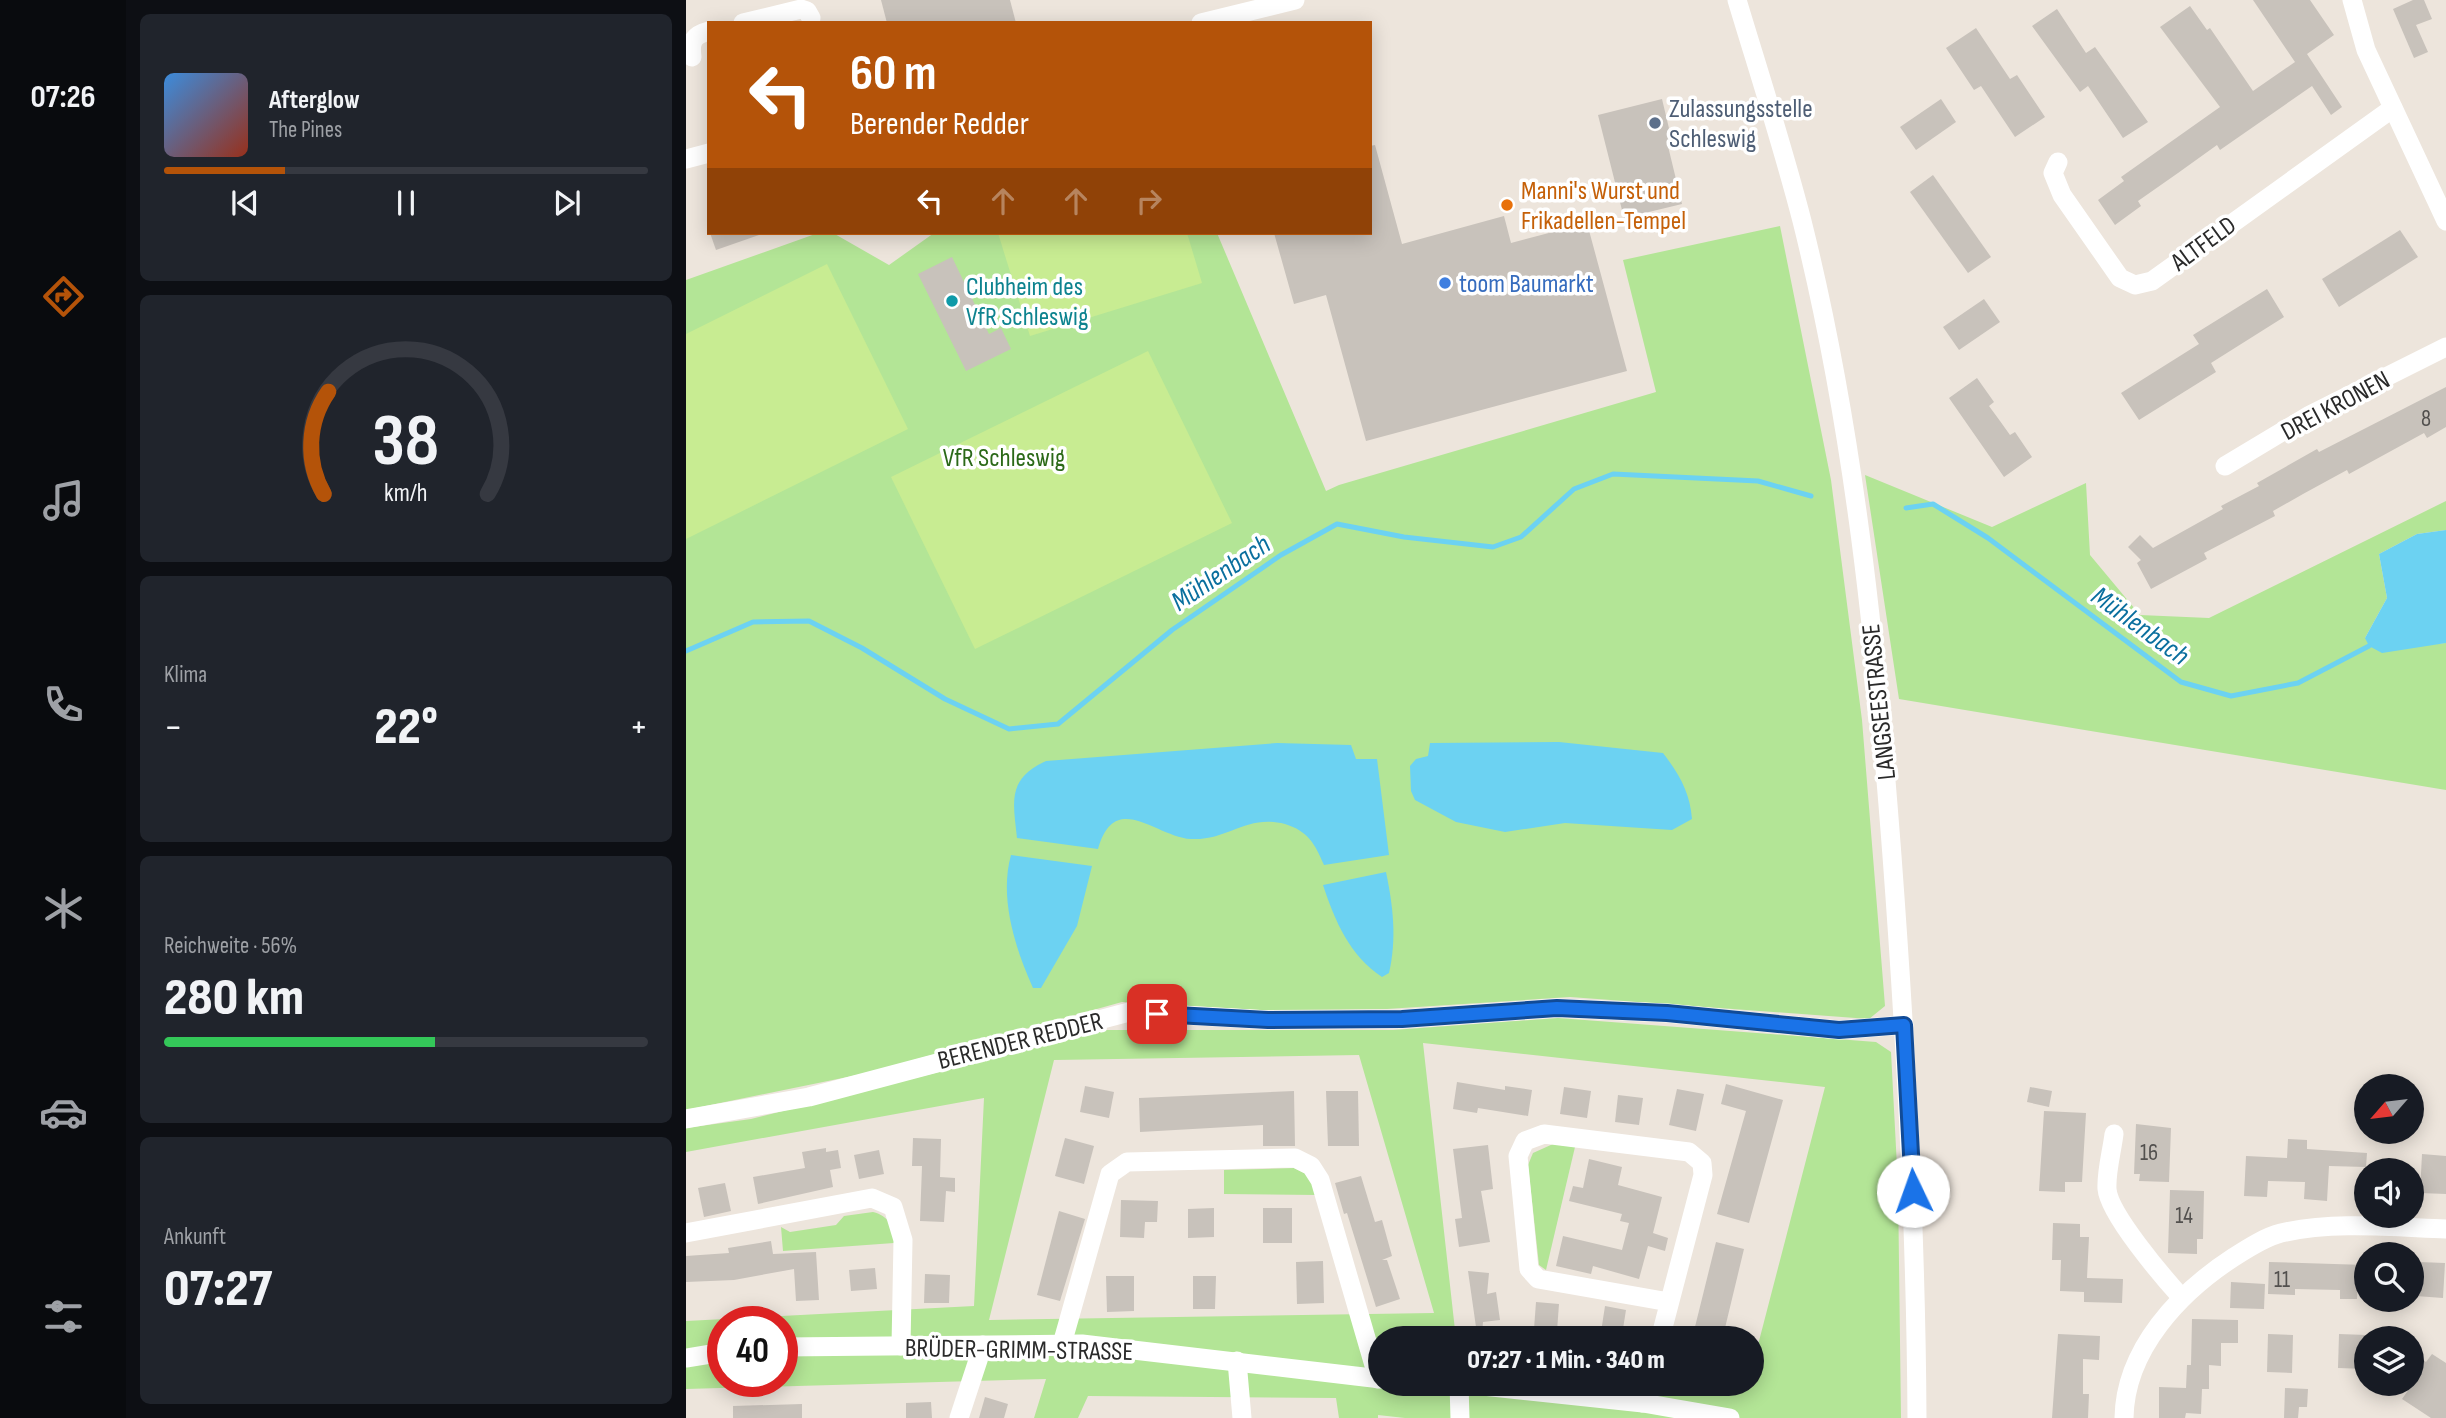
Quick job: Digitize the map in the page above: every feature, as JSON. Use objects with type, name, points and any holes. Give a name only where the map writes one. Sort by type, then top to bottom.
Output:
[{"type":"street","points":[[1209,21],[1295,0]]},
{"type":"street","name":"LANGSEESTRASSE","points":[[1737,0],[1802,222],[1849,470],[1881,720],[1904,1025],[1916,1274],[1917,1418]]},
{"type":"street","points":[[2352,0],[2366,50],[2446,221]]},
{"type":"street","points":[[751,21],[801,9],[807,11],[811,18]]},
{"type":"street","points":[[692,57],[692,42],[698,34],[707,32]]},
{"type":"street","name":"ALTFELD","points":[[2058,162],[2053,173],[2063,195],[2120,278],[2135,285],[2152,281],[2393,108]]},
{"type":"street","points":[[686,159],[707,154]]},
{"type":"street","name":"DREI KRONEN","points":[[2225,466],[2310,415],[2446,347]]},
{"type":"street","name":"BERENDER REDDER","points":[[686,1119],[809,1097],[1129,1012],[1268,1020],[1375,1020],[1557,1008],[1667,1013],[1839,1030],[1904,1025]]},
{"type":"street","points":[[1663,1326],[1703,1175],[1702,1163],[1689,1153],[1544,1134],[1525,1141],[1518,1156],[1529,1269],[1538,1279],[1669,1302]]},
{"type":"street","points":[[2115,1134],[2107,1189],[2113,1207],[2162,1276],[2181,1297]]},
{"type":"street","points":[[1062,1344],[1110,1174],[1116,1166],[1127,1161],[1295,1158],[1311,1166],[1320,1180],[1368,1342]]},
{"type":"street","points":[[686,1233],[872,1198],[893,1207],[903,1240],[901,1346]]},
{"type":"street","points":[[2124,1418],[2124,1401],[2141,1355],[2159,1325],[2181,1297],[2209,1273],[2278,1234],[2361,1227],[2446,1229]]},
{"type":"street","name":"BRÜDER-GRIMM-STRASSE","points":[[798,1347],[1062,1344],[1237,1361],[1368,1378]]},
{"type":"street","points":[[959,1418],[983,1345]]},
{"type":"street","points":[[686,1358],[707,1355]]},
{"type":"street","points":[[1237,1361],[1242,1418]]},
{"type":"street","points":[[1460,1418],[1461,1396]]},
{"type":"street","points":[[1653,1396],[1730,1418]]},
{"type":"green space","name":"VfR Schleswig","points":[[1780,226],[1831,480],[1862,720],[1885,1006],[1869,1019],[1570,997],[1387,1009],[1262,1010],[1122,1002],[867,1073],[686,1110],[686,280],[812,235],[836,235],[889,265],[931,235],[1218,235],[1326,491],[1656,392],[1623,260]]},
{"type":"green space","points":[[999,235],[1188,235],[1202,283],[1030,336]]},
{"type":"green space","points":[[827,264],[908,429],[686,539],[686,334]]},
{"type":"green space","name":"VfR Schleswig","points":[[1148,351],[1232,523],[975,649],[891,477]]},
{"type":"green space","points":[[1865,475],[1992,527],[2086,483],[2090,555],[2140,615],[2209,618],[2446,501],[2446,530],[2417,534],[2379,554],[2387,598],[2365,638],[2420,645],[2446,643],[2446,790],[1899,699]]},
{"type":"green space","points":[[1558,1018],[1876,1042],[1891,1052],[1898,1186],[1901,1418],[1405,1418],[1378,1415],[1378,1418],[1339,1418],[1336,1398],[1088,1396],[1078,1418],[1034,1418],[1046,1379],[798,1386],[798,1315],[974,1306],[984,1098],[686,1152],[686,1128],[751,1119],[1107,1030],[1393,1030]],"holes":[[[1423,1043],[1825,1087],[1763,1326],[1764,1396],[1368,1396],[1368,1326],[1455,1326]],[[1359,1055],[1434,1313],[989,1320],[1054,1060]]]},
{"type":"green space","points":[[1553,1144],[1575,1147],[1546,1270],[1539,1265],[1528,1165],[1533,1153]]},
{"type":"green space","points":[[1294,1168],[1308,1175],[1318,1195],[1224,1194],[1224,1170]]},
{"type":"green space","points":[[873,1212],[890,1223],[894,1243],[783,1251],[781,1227],[790,1232],[836,1225],[844,1216]]},
{"type":"green space","points":[[707,1320],[707,1388],[686,1389],[686,1321]]},
{"type":"water","points":[[2446,530],[2446,643],[2382,653],[2369,646],[2365,638],[2387,598],[2379,554],[2417,534]]},
{"type":"water","points":[[1559,742],[1663,753],[1683,784],[1692,819],[1672,830],[1565,823],[1505,832],[1456,822],[1415,800],[1411,791],[1410,766],[1416,759],[1428,756],[1430,743]]},
{"type":"water","points":[[1277,743],[1351,745],[1356,759],[1377,759],[1389,855],[1324,865],[1314,845],[1300,830],[1271,822],[1259,822],[1204,839],[1191,839],[1126,819],[1115,822],[1105,831],[1098,849],[1017,838],[1015,792],[1024,775],[1046,761]]},
{"type":"water","points":[[1011,855],[1092,866],[1077,926],[1041,988],[1033,988],[1011,923],[1007,888]]},
{"type":"water","points":[[1386,872],[1393,935],[1389,973],[1382,977],[1352,948],[1323,885]]},
{"type":"building","points":[[881,0],[1010,0],[1015,21],[886,21]]},
{"type":"building","points":[[2253,0],[2310,0],[2334,35],[2307,54],[2342,107],[2331,115],[2312,86],[2220,150],[2217,145],[2138,201],[2141,206],[2115,225],[2098,200],[2124,181],[2121,177],[2220,107],[2160,27],[2190,6],[2207,30],[2210,28],[2253,91],[2295,62]]},
{"type":"building","points":[[2413,0],[2424,0],[2432,19],[2416,25],[2428,52],[2414,58],[2393,9]]},
{"type":"building","points":[[2057,9],[2086,53],[2095,47],[2148,122],[2123,138],[2088,86],[2080,92],[2032,26]]},
{"type":"building","points":[[1976,28],[2010,79],[2017,75],[2045,117],[2015,137],[1981,86],[1974,90],[1946,48]]},
{"type":"building","points":[[1662,99],[1672,141],[1667,142],[1682,204],[1624,218],[1598,115]]},
{"type":"building","points":[[1941,99],[1956,122],[1916,150],[1900,127]]},
{"type":"building","name":"toom Baumarkt","points":[[1375,145],[1402,244],[1504,216],[1511,243],[1587,223],[1627,371],[1366,441],[1326,295],[1294,304],[1275,235],[1372,235],[1372,146]]},
{"type":"building","points":[[1933,175],[1991,257],[1968,273],[1910,192]]},
{"type":"building","points":[[2400,230],[2418,257],[2339,307],[2322,279]]},
{"type":"building","points":[[711,235],[759,235],[716,250]]},
{"type":"building","name":"Clubheim des VfR Schleswig","points":[[952,257],[989,334],[1001,328],[1011,349],[966,371],[918,274]]},
{"type":"building","points":[[2267,289],[2284,317],[2211,363],[2216,372],[2139,420],[2121,393],[2199,344],[2193,335]]},
{"type":"building","points":[[1984,299],[2000,322],[1959,350],[1943,327]]},
{"type":"building","points":[[1977,378],[1994,402],[1989,406],[2010,435],[2015,432],[2032,457],[2004,477],[1949,398]]},
{"type":"building","points":[[2446,387],[2446,427],[2427,438],[2424,433],[2349,474],[2347,470],[2303,494],[2273,511],[2275,516],[2204,553],[2207,559],[2151,589],[2137,563],[2141,560],[2128,547],[2140,535],[2153,548],[2223,509],[2221,506],[2259,486],[2257,483],[2317,449],[2319,452]]},
{"type":"building","points":[[1457,1082],[1505,1090],[1505,1086],[1532,1090],[1528,1116],[1478,1108],[1477,1113],[1453,1109]]},
{"type":"building","points":[[1726,1084],[1783,1100],[1749,1223],[1717,1214],[1746,1111],[1721,1104]]},
{"type":"building","points":[[1085,1086],[1114,1092],[1109,1118],[1080,1112]]},
{"type":"building","points":[[1564,1087],[1591,1091],[1587,1118],[1560,1114]]},
{"type":"building","points":[[2030,1087],[2052,1091],[2049,1107],[2027,1102]]},
{"type":"building","points":[[1677,1089],[1704,1094],[1696,1131],[1669,1125]]},
{"type":"building","points":[[1294,1091],[1295,1146],[1263,1146],[1263,1125],[1140,1132],[1139,1098]]},
{"type":"building","points":[[1326,1091],[1358,1091],[1359,1146],[1328,1146]]},
{"type":"building","points":[[1618,1095],[1643,1098],[1639,1125],[1615,1122]]},
{"type":"building","points":[[2044,1111],[2086,1113],[2082,1182],[2065,1182],[2065,1192],[2039,1191]]},
{"type":"building","points":[[2136,1124],[2171,1128],[2169,1182],[2139,1181],[2140,1174],[2134,1174]]},
{"type":"building","points":[[913,1138],[941,1139],[940,1177],[955,1178],[955,1192],[946,1191],[944,1222],[920,1221],[922,1166],[912,1166]]},
{"type":"building","points":[[1065,1138],[1094,1146],[1084,1184],[1055,1176]]},
{"type":"building","points":[[2288,1139],[2307,1140],[2307,1149],[2367,1153],[2367,1158],[2354,1158],[2354,1167],[2329,1166],[2327,1201],[2304,1199],[2305,1182],[2268,1181],[2267,1197],[2244,1196],[2246,1156],[2287,1158]]},
{"type":"building","points":[[1488,1145],[1493,1189],[1481,1191],[1490,1242],[1459,1247],[1455,1219],[1462,1218],[1453,1149]]},
{"type":"building","points":[[826,1148],[826,1152],[838,1150],[841,1168],[830,1170],[833,1187],[758,1204],[753,1177],[805,1168],[802,1152]]},
{"type":"building","points":[[879,1150],[884,1174],[859,1179],[854,1155]]},
{"type":"building","points":[[2422,1154],[2446,1156],[2446,1194],[2424,1193],[2424,1158]]},
{"type":"building","points":[[1589,1159],[1622,1167],[1618,1185],[1662,1197],[1653,1233],[1668,1238],[1665,1251],[1648,1246],[1639,1279],[1593,1266],[1591,1274],[1556,1266],[1563,1236],[1622,1250],[1629,1223],[1620,1221],[1622,1214],[1569,1201],[1573,1186],[1583,1188]]},
{"type":"building","points":[[1361,1176],[1375,1222],[1382,1220],[1392,1256],[1382,1260],[1387,1260],[1400,1299],[1376,1307],[1335,1183]]},
{"type":"building","points":[[725,1183],[731,1211],[704,1217],[698,1188]]},
{"type":"building","points":[[2170,1190],[2204,1191],[2203,1239],[2197,1239],[2197,1254],[2168,1253]]},
{"type":"building","points":[[1121,1200],[1158,1201],[1157,1222],[1145,1222],[1144,1238],[1120,1237]]},
{"type":"building","points":[[1214,1208],[1214,1237],[1188,1238],[1188,1209]]},
{"type":"building","points":[[1263,1208],[1292,1208],[1292,1243],[1263,1243]]},
{"type":"building","points":[[1059,1211],[1085,1219],[1060,1301],[1037,1295]]},
{"type":"building","points":[[2053,1223],[2080,1224],[2080,1237],[2089,1237],[2087,1278],[2123,1279],[2122,1303],[2084,1302],[2084,1292],[2060,1291],[2061,1260],[2052,1260]]},
{"type":"building","points":[[771,1241],[773,1254],[816,1252],[819,1300],[796,1301],[794,1269],[734,1280],[686,1282],[686,1256],[729,1253],[728,1248]]},
{"type":"building","points":[[1716,1242],[1744,1249],[1725,1326],[1695,1326]]},
{"type":"building","points":[[1323,1261],[1324,1303],[1297,1304],[1296,1262]]},
{"type":"building","points":[[2269,1262],[2354,1265],[2354,1299],[2340,1299],[2340,1290],[2295,1289],[2295,1295],[2268,1294]]},
{"type":"building","points":[[2424,1262],[2445,1263],[2443,1298],[2424,1297]]},
{"type":"building","points":[[875,1268],[877,1289],[851,1291],[849,1270]]},
{"type":"building","points":[[1468,1271],[1489,1273],[1487,1294],[1496,1292],[1500,1320],[1483,1322],[1483,1326],[1476,1326]]},
{"type":"building","points":[[925,1274],[950,1275],[949,1303],[924,1303]]},
{"type":"building","points":[[1106,1276],[1134,1276],[1134,1311],[1107,1312]]},
{"type":"building","points":[[1193,1276],[1216,1276],[1215,1309],[1193,1309]]},
{"type":"building","points":[[2231,1282],[2265,1284],[2264,1309],[2230,1308]]},
{"type":"building","points":[[1536,1302],[1559,1304],[1557,1326],[1534,1326]]},
{"type":"building","points":[[1605,1306],[1626,1310],[1623,1326],[1602,1326]]},
{"type":"building","points":[[2192,1319],[2238,1320],[2238,1343],[2221,1343],[2221,1366],[2209,1365],[2209,1389],[2202,1389],[2201,1414],[2186,1413],[2185,1418],[2159,1418],[2159,1387],[2186,1388],[2187,1365],[2191,1365]]},
{"type":"building","points":[[2058,1334],[2100,1336],[2099,1360],[2083,1359],[2083,1394],[2089,1394],[2088,1418],[2052,1418]]},
{"type":"building","points":[[2268,1334],[2293,1335],[2292,1373],[2267,1372]]},
{"type":"building","points":[[2339,1334],[2354,1335],[2354,1369],[2338,1368]]},
{"type":"building","points":[[2432,1354],[2446,1363],[2446,1418],[2431,1418],[2402,1399],[2404,1396],[2424,1396],[2424,1361],[2426,1362]]},
{"type":"building","points":[[2285,1388],[2308,1389],[2307,1407],[2299,1407],[2298,1418],[2284,1418]]},
{"type":"building","points":[[985,1397],[1008,1404],[1004,1418],[979,1418]]},
{"type":"building","points":[[931,1402],[932,1418],[906,1418],[906,1403]]},
{"type":"building","points":[[802,1404],[802,1418],[733,1418],[733,1406]]},
{"type":"waterway","name":"Mühlenbach","points":[[686,651],[753,622],[809,621],[862,648],[945,699],[1009,729],[1058,724],[1172,630],[1281,555],[1337,524],[1404,537],[1493,547],[1521,537],[1574,489],[1613,474],[1758,481],[1811,496]]},
{"type":"waterway","name":"Mühlenbach","points":[[1906,508],[1933,504],[1988,538],[2181,682],[2231,696],[2298,683],[2369,646]]},
{"type":"place","name":"Zulassungsstelle Schleswig","points":[[1655,123]]},
{"type":"place","name":"Manni's Wurst und Frikadellen-Tempel","points":[[1507,205]]},
{"type":"place","name":"toom Baumarkt","points":[[1445,283]]},
{"type":"place","name":"Clubheim des VfR Schleswig","points":[[952,301]]},
{"type":"route","points":[[1157,1014],[1268,1020],[1402,1019],[1557,1008],[1667,1013],[1839,1030],[1904,1025],[1913,1191]]}]
